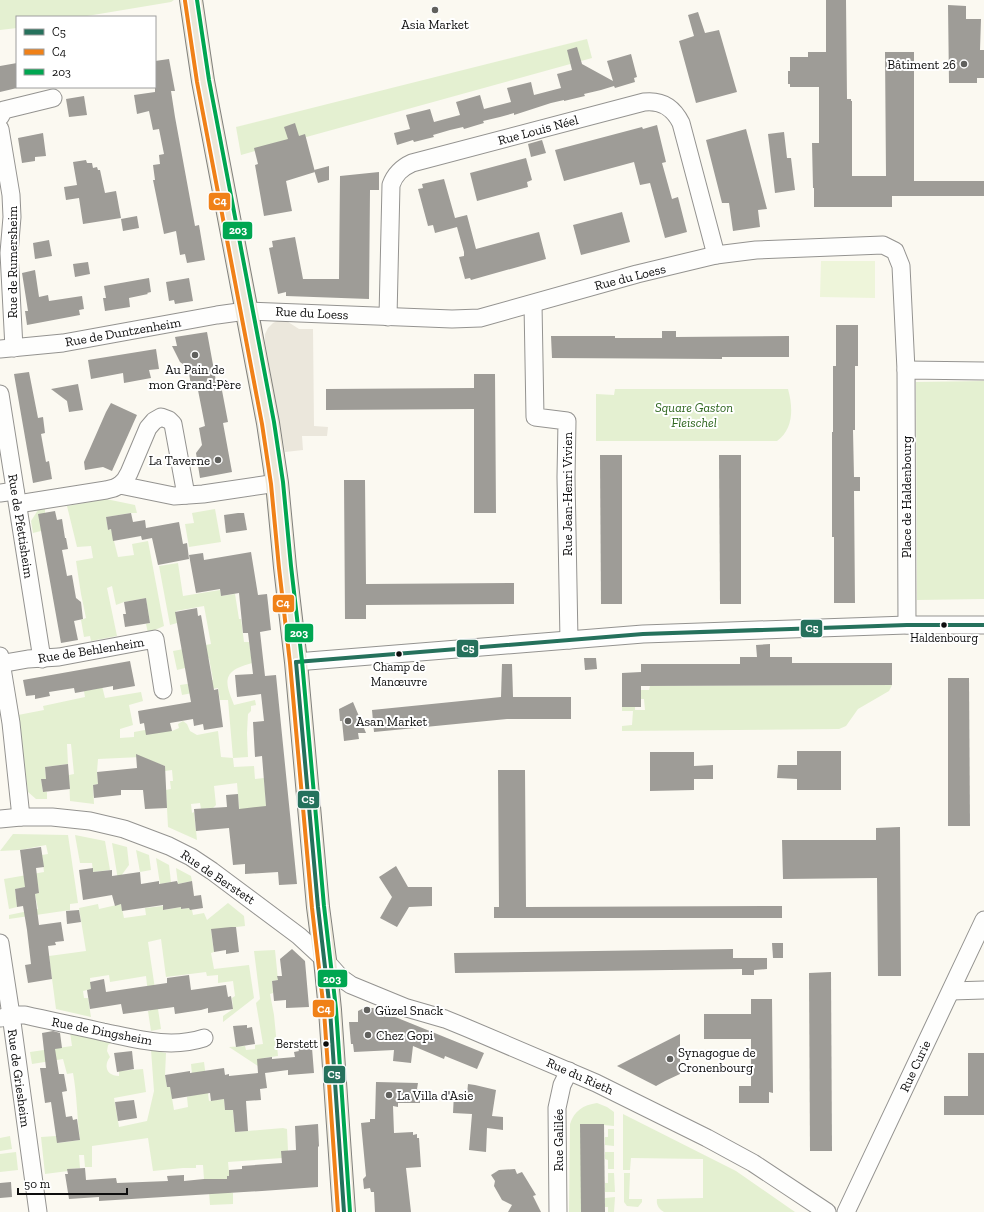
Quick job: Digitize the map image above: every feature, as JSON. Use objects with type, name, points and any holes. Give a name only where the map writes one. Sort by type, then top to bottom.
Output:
[{"type":"main road","points":[[191,0],[203,81],[246,311],[259,342],[268,423],[277,483],[296,662],[318,907],[330,1010],[344,1212]]},
{"type":"street","points":[[0,117],[4,110],[53,98]]},
{"type":"street","name":"Rue Louis Néel","points":[[388,317],[391,185],[401,169],[412,163],[644,102],[659,102],[668,106],[681,123],[716,255]]},
{"type":"street","name":"Rue de Rumersheim","points":[[0,129],[11,195],[12,217],[9,253],[12,331],[7,349]]},
{"type":"street","name":"Rue du Loess","points":[[246,311],[452,319],[480,318],[637,274],[716,255],[756,250],[883,245],[895,251],[901,266],[906,370]]},
{"type":"street","name":"Rue Jean-Henri Vivien","points":[[533,304],[535,416],[567,421],[566,477],[569,640]]},
{"type":"street","name":"Rue de Duntzenheim","points":[[7,349],[64,343],[246,311]]},
{"type":"street","points":[[906,370],[984,371]]},
{"type":"street","name":"Place de Haldenbourg","points":[[906,370],[907,625]]},
{"type":"street","name":"Rue de Pfettisheim","points":[[0,394],[11,496],[42,658]]},
{"type":"street","points":[[11,496],[106,490],[120,485],[129,473],[148,428],[154,421],[161,417],[169,420],[173,424],[186,496]]},
{"type":"street","points":[[120,485],[174,496],[186,496],[277,483]]},
{"type":"street","points":[[296,662],[643,634],[907,625],[984,625]]},
{"type":"street","name":"Rue de Behlenheim","points":[[0,661],[59,657],[155,639],[163,690]]},
{"type":"street","points":[[0,661],[11,723],[21,817]]},
{"type":"street","name":"Rue de Berstett","points":[[0,819],[52,817],[90,821],[124,829],[169,846],[191,857],[212,871],[299,936],[325,960]]},
{"type":"street","name":"Rue Curie","points":[[846,1212],[984,920]]},
{"type":"street","name":"Rue de Griesheim","points":[[0,943],[6,1017],[38,1212]]},
{"type":"street","name":"Rue du Rieth","points":[[325,960],[341,978],[351,985],[407,1008],[444,1019],[467,1028],[569,1071],[707,1138],[753,1163],[828,1212]]},
{"type":"street","points":[[951,991],[984,990]]},
{"type":"street","name":"Rue de Dingsheim","points":[[6,1017],[25,1016],[153,1042],[192,1042],[204,1038]]},
{"type":"street","name":"Rue Galilée","points":[[558,1212],[557,1108],[562,1086],[569,1071]]},
{"type":"green space","points":[[0,0],[174,0],[171,2],[87,16],[16,16],[16,28],[0,30]]},
{"type":"green space","points":[[587,39],[592,58],[241,155],[236,127]]},
{"type":"green space","points":[[821,261],[875,261],[875,298],[820,297]]},
{"type":"green space","points":[[984,381],[984,599],[917,600],[916,382]]},
{"type":"green space","name":"Square Gaston Fleischel","points":[[615,389],[788,389],[791,403],[791,417],[787,430],[777,441],[596,441],[596,394],[614,395]]},
{"type":"green space","points":[[106,499],[135,505],[137,513],[106,517],[108,530],[111,529],[118,557],[134,555],[132,544],[148,541],[164,626],[148,633],[146,624],[150,623],[146,598],[116,605],[112,586],[107,588],[117,636],[91,641],[90,636],[84,637],[81,620],[86,618],[76,561],[93,558],[91,546],[77,547],[67,506]]},
{"type":"green space","points":[[45,509],[41,531],[33,533],[31,521],[38,510]]},
{"type":"green space","points":[[215,509],[221,542],[189,547],[185,524],[194,523],[192,513]]},
{"type":"green space","points":[[178,563],[183,596],[220,590],[221,596],[235,594],[239,619],[241,619],[244,642],[249,642],[252,663],[233,671],[227,682],[234,705],[255,700],[256,705],[251,706],[251,711],[248,714],[248,757],[233,758],[228,700],[220,700],[218,688],[182,695],[180,685],[213,680],[209,658],[197,660],[185,668],[177,670],[173,651],[211,644],[204,606],[176,611],[177,623],[170,625],[159,566]]},
{"type":"green space","points":[[892,685],[889,691],[858,709],[846,726],[839,729],[622,731],[622,726],[632,725],[633,711],[622,711],[622,707],[635,707],[635,710],[645,710],[644,699],[641,699],[641,690],[649,690],[650,686]]},
{"type":"green space","points":[[102,686],[105,698],[141,692],[143,701],[129,705],[133,725],[120,729],[120,738],[134,737],[134,732],[145,730],[172,731],[179,728],[178,724],[183,721],[187,724],[190,731],[197,735],[218,731],[221,757],[233,758],[234,767],[254,766],[255,779],[264,778],[266,806],[240,818],[237,783],[214,786],[216,805],[213,808],[201,809],[200,803],[191,804],[192,813],[194,812],[197,840],[168,827],[166,790],[171,789],[170,781],[173,781],[172,770],[165,771],[165,766],[141,757],[98,759],[98,784],[93,785],[94,804],[70,801],[69,775],[74,774],[71,744],[67,744],[68,764],[45,767],[46,779],[41,779],[43,792],[47,792],[47,799],[36,799],[28,792],[18,715],[44,710],[43,706],[85,697],[84,691],[96,689]]},
{"type":"green space","points":[[13,834],[68,835],[78,903],[70,904],[70,910],[9,919],[9,915],[38,909],[35,894],[39,893],[38,885],[15,889],[17,907],[9,909],[4,879],[44,872],[42,855],[48,854],[46,845],[20,850],[0,851]]},
{"type":"green space","points":[[75,835],[105,841],[110,870],[93,872],[92,863],[80,863]]},
{"type":"green space","points":[[112,843],[127,847],[129,865],[118,880]]},
{"type":"green space","points":[[136,850],[149,855],[151,870],[140,872]]},
{"type":"green space","points":[[156,858],[169,865],[171,882],[160,884]]},
{"type":"green space","points":[[176,868],[191,876],[192,881],[178,884]]},
{"type":"green space","points":[[228,903],[244,916],[245,926],[211,930],[214,952],[211,953],[214,969],[249,965],[254,998],[223,1022],[223,1016],[233,1009],[232,998],[235,996],[233,981],[218,983],[218,975],[207,976],[206,972],[166,977],[161,939],[148,942],[161,1029],[151,1031],[146,976],[110,982],[109,975],[90,978],[91,989],[83,991],[84,998],[88,998],[91,1017],[56,1009],[49,956],[86,951],[79,908],[98,904],[99,909],[121,904],[124,918],[146,915],[145,908],[163,906],[164,910],[181,907],[182,909],[189,908],[192,910],[193,915],[204,913],[207,920]]},
{"type":"green space","points":[[275,950],[278,980],[272,981],[273,993],[270,994],[274,1015],[278,1056],[264,1058],[258,1066],[229,1047],[245,1046],[246,1050],[255,1049],[255,1045],[263,1044],[256,1003],[260,999],[254,951]]},
{"type":"green space","points":[[70,1032],[114,1041],[108,1045],[107,1051],[110,1057],[107,1064],[107,1070],[115,1076],[119,1076],[119,1071],[143,1069],[146,1092],[114,1098],[119,1127],[147,1121],[154,1091],[151,1050],[166,1053],[165,1075],[167,1087],[170,1087],[174,1110],[188,1107],[187,1097],[194,1095],[191,1064],[204,1062],[209,1101],[224,1099],[225,1110],[233,1110],[235,1132],[283,1128],[287,1129],[288,1151],[282,1158],[228,1162],[231,1193],[233,1193],[233,1204],[210,1205],[208,1179],[204,1179],[203,1165],[196,1165],[196,1168],[153,1171],[148,1138],[92,1146],[92,1167],[85,1167],[84,1155],[79,1155],[80,1168],[45,1174],[41,1137],[56,1136],[58,1143],[80,1140],[73,1073],[67,1074],[63,1059],[32,1064],[30,1052],[72,1046]]},
{"type":"green space","points":[[597,1103],[614,1112],[614,1126],[604,1124],[581,1124],[581,1212],[569,1212],[570,1124],[580,1109],[587,1105]]},
{"type":"green space","points":[[623,1114],[736,1171],[795,1212],[664,1212],[658,1207],[657,1199],[703,1198],[703,1159],[631,1158],[630,1170],[623,1170]]},
{"type":"green space","points":[[608,1129],[614,1129],[614,1146],[605,1145],[605,1137],[608,1137]]},
{"type":"green space","points":[[10,1136],[12,1149],[0,1151],[0,1138]]},
{"type":"green space","points":[[16,1152],[18,1170],[0,1172],[0,1154]]},
{"type":"green space","points":[[605,1152],[614,1152],[614,1169],[608,1169],[608,1160],[605,1159]]},
{"type":"green space","points":[[608,1173],[614,1173],[615,1192],[605,1192],[605,1183],[608,1183]]},
{"type":"green space","points":[[624,1173],[630,1173],[629,1199],[642,1199],[642,1202],[638,1207],[627,1206],[624,1202]]},
{"type":"green space","points":[[615,1197],[614,1212],[608,1212],[608,1207],[605,1207],[605,1198]]},
{"type":"shaded area","points":[[279,320],[285,320],[299,329],[313,329],[314,426],[328,427],[327,436],[302,436],[303,450],[285,452],[265,342],[265,334],[268,328]]},
{"type":"building","points":[[826,0],[846,0],[847,99],[851,99],[852,101],[852,176],[886,176],[885,52],[914,52],[914,181],[984,181],[984,196],[892,196],[892,207],[814,207],[812,143],[819,143],[819,87],[790,87],[790,84],[788,84],[788,71],[790,71],[790,57],[808,57],[808,52],[826,52]]},
{"type":"building","name":"Bâtiment 26","points":[[948,5],[966,6],[966,19],[981,19],[980,50],[984,50],[984,78],[977,78],[977,83],[949,83]]},
{"type":"building","points":[[698,12],[705,33],[719,30],[737,92],[696,103],[679,41],[694,36],[688,15]]},
{"type":"building","points":[[577,47],[582,64],[613,81],[607,61],[631,54],[637,77],[634,78],[635,82],[615,88],[614,86],[584,94],[585,96],[551,103],[514,115],[514,113],[483,121],[484,123],[464,129],[463,127],[450,130],[433,135],[434,137],[414,142],[413,140],[397,145],[394,133],[410,129],[406,115],[430,109],[434,122],[460,115],[456,102],[480,95],[484,109],[511,102],[507,88],[531,82],[534,95],[561,88],[557,74],[572,70],[567,50]]},
{"type":"building","points":[[169,59],[175,91],[171,91],[175,117],[195,226],[199,225],[205,260],[187,263],[185,254],[180,255],[176,231],[164,234],[153,180],[155,180],[153,165],[160,164],[159,155],[164,154],[159,129],[153,130],[149,111],[137,114],[134,95],[155,92],[156,61]]},
{"type":"building","points":[[16,63],[17,88],[0,92],[0,66]]},
{"type":"building","points":[[84,96],[87,115],[69,117],[66,99]]},
{"type":"building","points":[[295,123],[299,136],[305,134],[315,172],[286,181],[292,211],[264,216],[255,165],[258,164],[254,148],[288,139],[284,127]]},
{"type":"building","points":[[657,125],[666,162],[662,163],[672,199],[678,197],[687,232],[665,238],[650,183],[640,185],[634,162],[564,181],[555,150],[642,127],[643,129]]},
{"type":"building","points":[[746,129],[767,209],[758,210],[760,227],[733,231],[729,203],[722,203],[706,140]]},
{"type":"building","points":[[784,132],[787,158],[791,158],[795,190],[775,193],[768,134]]},
{"type":"building","points":[[43,133],[46,156],[35,157],[35,161],[22,163],[18,138]]},
{"type":"building","points":[[542,140],[546,153],[531,157],[528,144]]},
{"type":"building","points":[[526,158],[532,180],[527,182],[528,187],[477,201],[470,173]]},
{"type":"building","points":[[86,160],[87,163],[92,163],[93,168],[97,167],[98,170],[100,170],[105,193],[116,191],[121,218],[83,224],[79,198],[66,200],[64,187],[77,185],[73,162]]},
{"type":"building","points":[[329,166],[329,180],[318,183],[314,170]]},
{"type":"building","points":[[379,172],[379,190],[370,190],[369,299],[286,296],[286,292],[278,294],[269,248],[273,247],[272,241],[295,237],[303,279],[339,279],[340,176]]},
{"type":"building","points":[[444,179],[455,218],[467,215],[476,249],[539,232],[546,259],[471,280],[470,278],[465,279],[459,257],[464,256],[464,252],[457,227],[435,233],[433,225],[428,226],[418,189],[423,188],[422,184]]},
{"type":"building","points":[[622,212],[630,242],[581,255],[573,225]]},
{"type":"building","points":[[137,216],[139,228],[123,231],[121,219]]},
{"type":"building","points":[[49,240],[52,256],[35,259],[33,243]]},
{"type":"building","points":[[88,262],[90,274],[75,277],[73,264]]},
{"type":"building","points":[[35,270],[39,297],[48,295],[49,301],[82,296],[84,309],[79,310],[80,315],[27,325],[25,311],[28,311],[22,273]]},
{"type":"building","points":[[149,278],[151,292],[129,298],[130,307],[105,311],[103,298],[106,298],[104,286]]},
{"type":"building","points":[[189,278],[193,301],[175,304],[174,300],[169,301],[166,282]]},
{"type":"building","points":[[836,325],[858,325],[858,366],[855,366],[855,430],[853,430],[854,477],[860,477],[860,491],[854,491],[855,603],[834,603],[834,537],[832,537],[832,432],[833,366],[836,366]]},
{"type":"building","points":[[662,331],[676,331],[676,337],[789,336],[789,357],[722,357],[722,359],[552,358],[551,336],[662,338]]},
{"type":"building","points":[[207,332],[216,381],[220,380],[228,422],[223,423],[232,472],[200,478],[196,453],[202,445],[199,428],[205,426],[197,385],[191,385],[188,368],[180,362],[172,346],[177,346],[175,337]]},
{"type":"building","points":[[156,349],[159,369],[149,370],[151,378],[124,383],[123,373],[91,379],[88,360]]},
{"type":"building","points":[[29,372],[38,418],[43,417],[45,433],[41,434],[46,462],[49,461],[52,479],[33,483],[14,374]]},
{"type":"building","points":[[474,374],[495,374],[496,513],[474,513],[474,409],[326,410],[326,389],[474,388]]},
{"type":"building","points":[[78,384],[83,410],[69,412],[67,401],[51,389]]},
{"type":"building","points":[[111,403],[137,415],[112,471],[103,467],[85,470],[84,462]]},
{"type":"building","points":[[600,455],[622,455],[622,604],[601,604]]},
{"type":"building","points":[[719,455],[741,455],[741,604],[720,604]]},
{"type":"building","points":[[344,480],[365,480],[366,584],[514,583],[514,604],[366,605],[366,619],[345,619]]},
{"type":"building","points":[[55,511],[57,520],[62,519],[68,549],[62,550],[67,576],[72,575],[76,598],[81,602],[83,619],[74,621],[78,640],[61,643],[38,514]]},
{"type":"building","points":[[131,513],[133,522],[145,520],[146,528],[179,522],[183,544],[187,543],[189,559],[158,565],[152,538],[142,540],[141,536],[113,541],[111,529],[108,530],[106,517]]},
{"type":"building","points":[[244,513],[247,530],[226,533],[224,515]]},
{"type":"building","points":[[251,552],[258,595],[267,594],[271,630],[260,632],[265,676],[276,675],[297,884],[279,885],[278,872],[245,874],[245,864],[233,865],[229,828],[196,831],[194,809],[227,807],[226,795],[238,794],[239,809],[266,806],[262,756],[255,757],[253,722],[264,721],[261,694],[237,697],[235,675],[253,674],[248,633],[243,633],[239,593],[221,596],[220,589],[196,593],[189,555],[203,553],[204,560]]},
{"type":"building","points":[[146,598],[150,623],[125,627],[123,614],[126,614],[124,602]]},
{"type":"building","points":[[197,608],[198,616],[201,615],[214,690],[218,689],[223,727],[204,730],[203,724],[194,726],[193,719],[170,723],[172,731],[146,735],[144,723],[140,724],[138,711],[191,702],[175,612]]},
{"type":"building","points":[[770,644],[770,657],[792,657],[792,663],[892,663],[892,685],[641,686],[641,707],[622,707],[622,673],[641,672],[641,664],[740,664],[740,657],[757,657],[756,645]]},
{"type":"building","points":[[584,658],[596,658],[597,669],[585,670]]},
{"type":"building","points":[[130,661],[135,686],[113,690],[113,686],[75,693],[74,688],[49,692],[50,696],[35,699],[35,695],[26,696],[23,680]]},
{"type":"building","points":[[502,664],[512,664],[513,697],[571,697],[571,719],[507,719],[374,732],[372,710],[501,697]]},
{"type":"building","points":[[948,678],[969,678],[970,826],[948,826]]},
{"type":"building","points":[[353,702],[366,733],[358,733],[359,739],[344,741],[339,709]]},
{"type":"building","points":[[797,751],[841,751],[841,790],[797,790],[797,779],[777,778],[778,765],[797,765]]},
{"type":"building","points":[[650,752],[694,752],[694,766],[713,765],[713,779],[694,779],[694,790],[650,791]]},
{"type":"building","points":[[136,754],[165,766],[167,808],[145,809],[143,790],[121,790],[121,795],[94,798],[93,785],[98,784],[97,772],[137,768]]},
{"type":"building","points":[[68,764],[70,789],[43,792],[41,779],[46,779],[45,767]]},
{"type":"building","points":[[498,770],[525,770],[526,907],[782,906],[782,918],[494,918],[494,907],[499,907]]},
{"type":"building","points":[[900,827],[901,976],[878,976],[877,878],[783,879],[782,840],[876,840],[876,828]]},
{"type":"building","points":[[41,847],[44,867],[36,868],[39,893],[35,894],[39,925],[61,922],[64,941],[55,942],[56,945],[48,946],[52,979],[28,983],[25,965],[31,964],[27,930],[23,906],[17,907],[15,889],[25,887],[20,850]]},
{"type":"building","points":[[396,866],[408,887],[432,887],[432,906],[409,907],[397,927],[380,918],[392,897],[379,877]]},
{"type":"building","points":[[93,868],[93,872],[112,870],[112,876],[140,872],[141,884],[159,881],[159,884],[177,881],[178,884],[192,881],[194,896],[201,895],[203,908],[190,910],[189,908],[181,909],[181,907],[163,910],[163,905],[122,911],[121,904],[115,906],[112,895],[83,900],[79,870]]},
{"type":"building","points":[[79,910],[81,922],[67,924],[66,911]]},
{"type":"building","points":[[236,927],[239,952],[226,954],[226,950],[214,952],[211,929]]},
{"type":"building","points":[[772,943],[783,943],[783,958],[773,958]]},
{"type":"building","points":[[292,949],[305,961],[309,1007],[286,1008],[286,1000],[274,1001],[272,981],[278,980],[277,976],[282,976],[280,959]]},
{"type":"building","points":[[733,949],[733,958],[767,958],[767,969],[754,970],[754,975],[742,975],[742,969],[455,973],[454,953]]},
{"type":"building","points":[[831,972],[832,1151],[810,1151],[809,973]]},
{"type":"building","points":[[189,975],[191,990],[226,985],[228,997],[231,996],[233,1009],[208,1013],[208,1008],[175,1014],[174,1007],[123,1014],[121,1004],[90,1009],[87,990],[91,989],[90,982],[104,979],[106,992],[167,983],[167,978]]},
{"type":"building","points":[[751,999],[772,999],[773,1093],[769,1092],[769,1103],[739,1103],[739,1086],[751,1086],[751,1039],[704,1039],[704,1014],[751,1014]]},
{"type":"building","points":[[364,1008],[373,1008],[484,1053],[477,1069],[445,1056],[444,1059],[413,1046],[411,1063],[393,1061],[394,1050],[354,1052],[353,1044],[351,1044],[349,1022],[358,1022],[358,1011]]},
{"type":"building","points":[[247,1025],[247,1028],[252,1027],[255,1044],[236,1047],[233,1026]]},
{"type":"building","points":[[53,1031],[60,1033],[62,1048],[55,1049],[59,1074],[64,1074],[67,1091],[62,1092],[66,1117],[72,1116],[73,1120],[77,1119],[80,1140],[57,1143],[51,1102],[45,1103],[40,1068],[46,1068],[42,1033]]},
{"type":"building","points":[[680,1034],[680,1074],[656,1086],[617,1066]]},
{"type":"building","points":[[312,1048],[314,1073],[288,1075],[288,1070],[265,1073],[267,1088],[260,1089],[261,1100],[246,1101],[248,1131],[235,1132],[233,1110],[225,1110],[224,1099],[211,1101],[210,1093],[172,1099],[170,1087],[167,1087],[165,1075],[224,1068],[225,1075],[229,1074],[229,1076],[258,1073],[257,1059],[272,1057],[272,1059],[295,1057],[294,1052],[299,1051],[298,1049]]},
{"type":"building","points":[[132,1051],[134,1069],[117,1072],[114,1053]]},
{"type":"building","points":[[968,1053],[984,1053],[984,1115],[944,1115],[944,1096],[968,1096]]},
{"type":"building","points":[[376,1082],[418,1083],[417,1089],[422,1089],[420,1103],[398,1103],[398,1107],[393,1106],[394,1133],[413,1132],[413,1135],[417,1134],[417,1138],[419,1138],[421,1167],[406,1168],[411,1212],[375,1212],[374,1192],[371,1192],[370,1188],[364,1189],[363,1179],[366,1176],[361,1123],[370,1122],[370,1119],[375,1119]]},
{"type":"building","points":[[468,1084],[496,1090],[492,1116],[503,1117],[503,1130],[487,1128],[486,1152],[469,1150],[472,1114],[453,1113],[454,1093],[467,1094]]},
{"type":"building","points":[[134,1100],[137,1118],[118,1121],[115,1102]]},
{"type":"building","points":[[318,1124],[318,1187],[99,1201],[99,1197],[69,1199],[65,1174],[68,1174],[67,1169],[85,1168],[86,1180],[116,1178],[117,1183],[168,1181],[167,1176],[184,1175],[184,1181],[227,1179],[227,1176],[229,1176],[229,1170],[242,1169],[242,1166],[282,1163],[281,1151],[296,1150],[295,1126]]},
{"type":"building","points":[[580,1124],[604,1124],[605,1212],[581,1212]]},
{"type":"building","points":[[515,1169],[517,1174],[522,1172],[536,1195],[533,1196],[541,1212],[508,1212],[512,1205],[502,1200],[494,1186],[495,1181],[491,1175],[499,1170]]},
{"type":"building","points":[[11,1182],[12,1197],[0,1198],[0,1183]]},
{"type":"transit line","name":"203","points":[[197,0],[209,80],[274,422],[283,482],[302,661],[324,906],[336,1009],[350,1212]]},
{"type":"transit line","name":"C4","points":[[185,1],[197,82],[262,424],[271,484],[290,663],[312,908],[324,1011],[338,1212]]},
{"type":"transit line","name":"C5","points":[[296,662],[643,634],[907,625],[984,625]]},
{"type":"transit line","name":"C5","points":[[296,662],[318,907],[330,1010],[344,1212]]},
{"type":"place","name":"Asia Market","points":[[435,10]]},
{"type":"place","name":"Bâtiment 26","points":[[964,64]]},
{"type":"place","name":"Au Pain de mon Grand-Père","points":[[195,355]]},
{"type":"place","name":"La Taverne","points":[[218,460]]},
{"type":"place","name":"Haldenbourg","points":[[944,625]]},
{"type":"place","name":"Champ de Manœuvre","points":[[399,654]]},
{"type":"place","name":"Asan Market","points":[[348,721]]},
{"type":"place","name":"Güzel Snack","points":[[367,1010]]},
{"type":"place","name":"Chez Gopi","points":[[368,1035]]},
{"type":"place","name":"Berstett","points":[[326,1044]]},
{"type":"place","name":"Synagogue de Cronenbourg","points":[[670,1059]]},
{"type":"place","name":"La Villa d'Asie","points":[[389,1095]]}]
